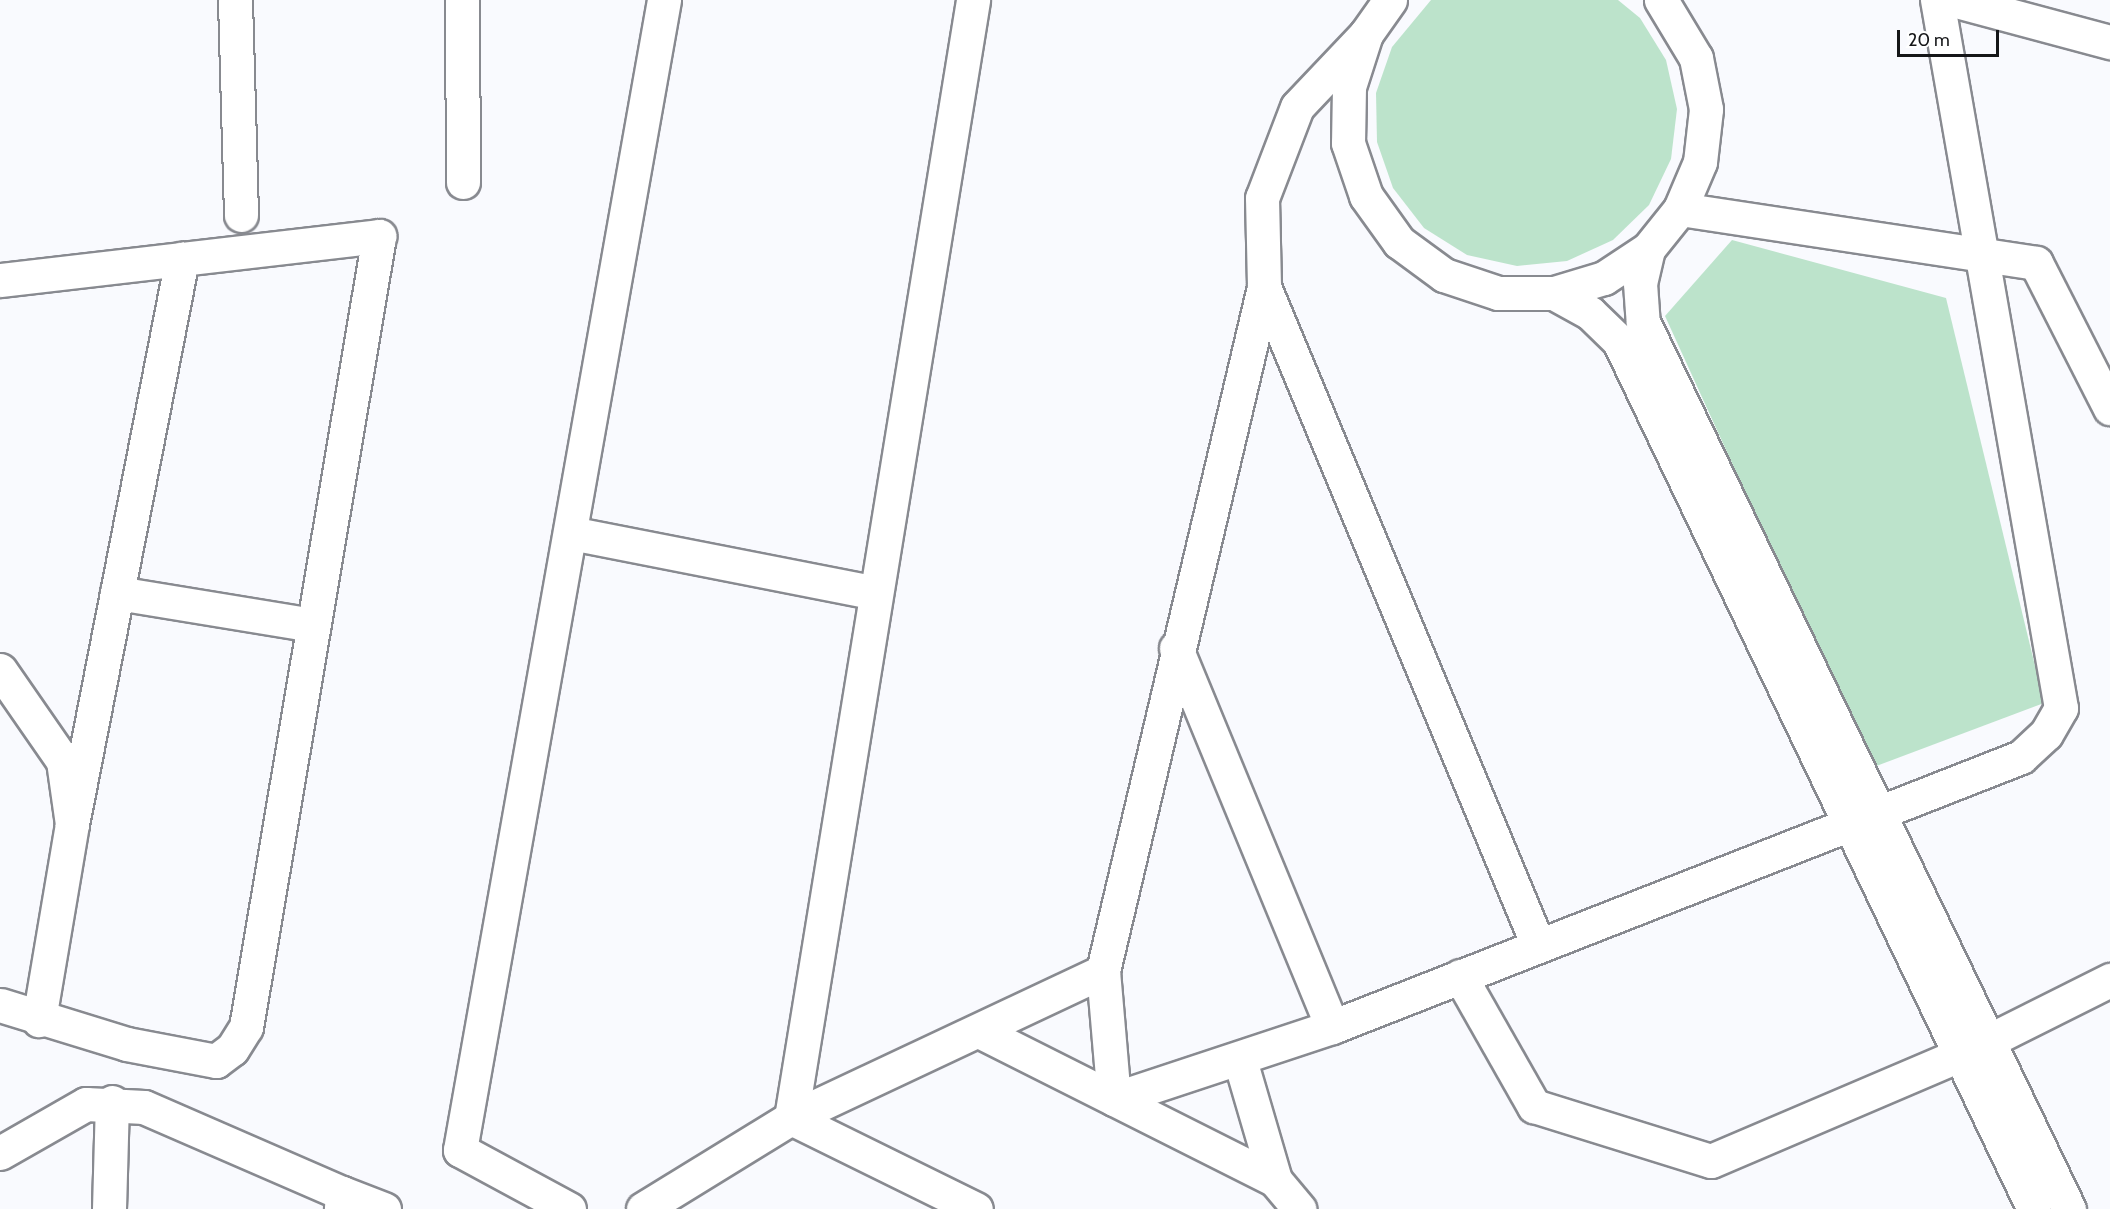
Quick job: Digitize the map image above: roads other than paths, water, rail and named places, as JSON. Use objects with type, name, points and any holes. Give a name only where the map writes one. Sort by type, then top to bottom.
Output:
[{"type":"street","points":[[235,0],[241,215]]},
{"type":"street","points":[[462,0],[463,182]]},
{"type":"street","points":[[569,1209],[460,1150],[664,0]]},
{"type":"street","points":[[791,1118],[873,592],[973,0]]},
{"type":"street","points":[[1114,1099],[1103,971],[1176,648],[1264,287],[1262,198],[1297,107],[1366,34],[1390,0]]},
{"type":"street","points":[[1366,34],[1349,87],[1348,143],[1366,196],[1399,242],[1444,275],[1498,293],[1554,293],[1604,278],[1648,249],[1680,209],[1700,162],[1706,109],[1696,58],[1661,0]]},
{"type":"street","points":[[1114,1099],[1240,1060],[1332,1027],[1848,825],[1878,811],[2021,757],[2046,734],[2061,708],[1986,259],[1937,0]]},
{"type":"street","points":[[1953,0],[2110,42]]},
{"type":"street","points":[[1680,209],[1986,259],[2036,262],[2110,408]]},
{"type":"street","points":[[0,280],[379,236],[246,1027],[232,1049],[216,1061],[39,1020],[0,1005]]},
{"type":"street","points":[[1648,249],[1640,283],[1643,322],[1878,811],[1974,1048],[2034,1209]]},
{"type":"street","points":[[39,1020],[72,824],[182,259]]},
{"type":"street","points":[[1264,287],[1538,945]]},
{"type":"street","points":[[1554,293],[1590,314],[1619,340],[1741,587],[1848,825],[1974,1048],[2069,1209]]},
{"type":"street","points":[[571,532],[873,592]]},
{"type":"street","points":[[117,593],[313,625]]},
{"type":"street","points":[[1176,648],[1332,1027]]},
{"type":"street","points":[[0,670],[63,761],[72,824]]},
{"type":"street","points":[[643,1209],[791,1118],[1103,971]]},
{"type":"street","points":[[1460,976],[1534,1106],[1711,1161],[1974,1048],[2110,980]]},
{"type":"street","points":[[979,1031],[1275,1180]]},
{"type":"street","points":[[1240,1060],[1275,1180],[1299,1209]]},
{"type":"street","points":[[0,1153],[86,1104],[112,1102],[177,1120],[341,1201],[384,1209]]},
{"type":"street","points":[[109,1209],[112,1102]]},
{"type":"street","points":[[791,1118],[976,1209]]}]
